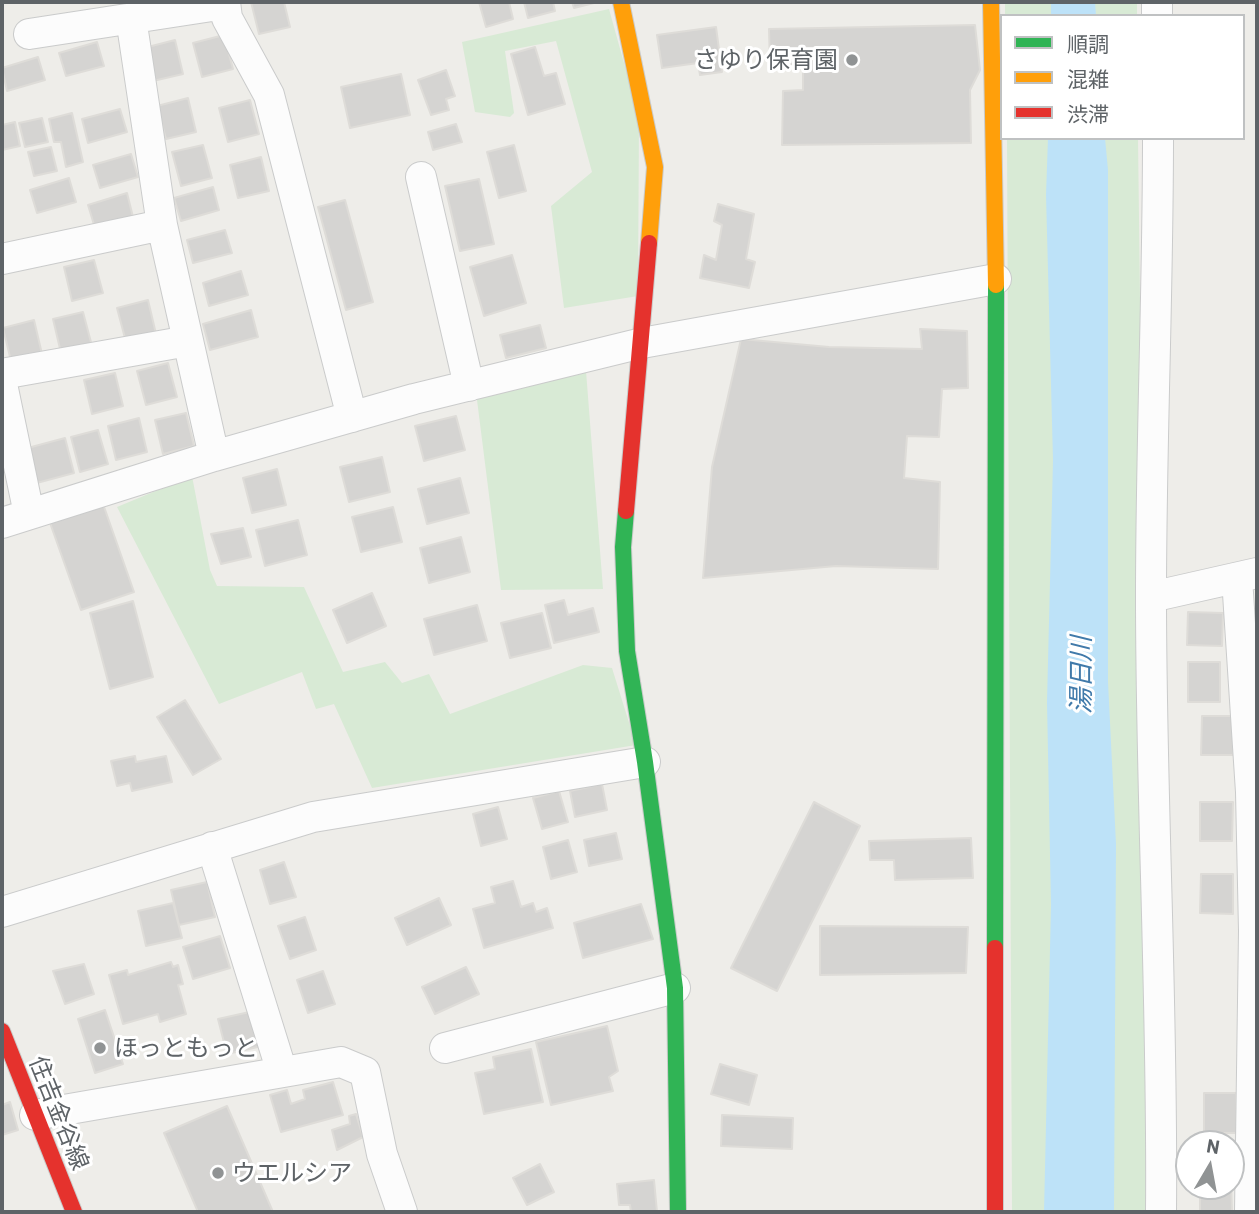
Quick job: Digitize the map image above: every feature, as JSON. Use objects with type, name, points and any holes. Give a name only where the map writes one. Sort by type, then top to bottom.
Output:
[{"type":"street","points":[[621,2],[655,167],[623,547],[627,651],[645,762],[675,988],[678,1212]]},
{"type":"street","points":[[991,2],[996,279],[995,1212]]},
{"type":"street","points":[[29,34],[225,3],[227,18],[269,95],[352,417]]},
{"type":"street","points":[[131,18],[162,225],[214,456]]},
{"type":"street","points":[[1158,140],[1151,597],[1160,992],[1161,1212]]},
{"type":"street","points":[[421,177],[469,386]]},
{"type":"street","points":[[2,259],[162,225]]},
{"type":"street","points":[[2,384],[16,518],[214,456],[352,417],[642,343],[996,279]]},
{"type":"street","points":[[2,374],[188,341]]},
{"type":"street","points":[[1151,597],[1247,576],[1256,931],[1254,1172],[1250,1212]]},
{"type":"street","points":[[2,912],[313,817],[645,762]]},
{"type":"street","points":[[212,847],[282,1072]]},
{"type":"street","points":[[445,1048],[675,988]]},
{"type":"street","name":"住吉金谷線","points":[[2,1031],[74,1212]]},
{"type":"street","points":[[35,1115],[341,1062],[365,1072],[382,1154],[402,1212]]},
{"type":"green space","points":[[1005,2],[1137,2],[1137,14],[1005,14]]},
{"type":"green space","points":[[609,9],[639,117],[638,296],[564,308],[551,206],[592,172],[556,41],[505,51],[514,113],[510,117],[475,112],[462,42]]},
{"type":"green space","points":[[1007,140],[1138,140],[1144,619],[1160,1212],[1012,1212]]},
{"type":"green space","points":[[586,371],[603,589],[501,590],[476,392]]},
{"type":"green space","points":[[192,476],[210,570],[217,586],[304,587],[343,672],[385,662],[402,683],[429,674],[450,714],[583,665],[612,668],[636,745],[372,788],[334,704],[316,709],[302,672],[219,704],[117,507]]},
{"type":"water","points":[[1051,2],[1095,2],[1096,14],[1051,14]]},
{"type":"water","name":"湯日川","points":[[1048,140],[1105,140],[1108,170],[1108,682],[1116,844],[1114,1212],[1044,1212],[1051,905],[1047,702],[1053,460],[1046,195]]},
{"type":"building","points":[[251,2],[284,2],[290,27],[259,34]]},
{"type":"building","points":[[479,2],[509,2],[513,19],[486,27]]},
{"type":"building","points":[[524,2],[553,2],[555,11],[528,18]]},
{"type":"building","points":[[572,2],[598,2],[574,8]]},
{"type":"building","points":[[975,25],[980,70],[970,90],[971,143],[782,145],[783,91],[803,90],[803,68],[770,67],[769,29]]},
{"type":"building","points":[[716,27],[722,72],[700,75],[698,63],[662,68],[657,35]]},
{"type":"building","points":[[224,35],[233,69],[202,77],[193,43]]},
{"type":"building","points":[[175,40],[183,74],[153,81],[144,48]]},
{"type":"building","points":[[97,42],[104,66],[66,76],[59,53]]},
{"type":"building","points":[[535,47],[544,76],[556,73],[565,104],[528,115],[511,54]]},
{"type":"building","points":[[38,57],[45,80],[7,91],[2,68]]},
{"type":"building","points":[[446,70],[455,96],[446,99],[449,110],[431,115],[418,80]]},
{"type":"building","points":[[401,74],[410,115],[350,128],[341,87]]},
{"type":"building","points":[[188,98],[196,132],[166,139],[157,106]]},
{"type":"building","points":[[250,100],[259,134],[228,142],[219,108]]},
{"type":"building","points":[[120,109],[127,132],[88,143],[82,119]]},
{"type":"building","points":[[72,113],[83,162],[66,167],[61,142],[54,142],[49,119]]},
{"type":"building","points":[[42,118],[48,142],[25,147],[19,123]]},
{"type":"building","points":[[15,122],[20,146],[2,150],[2,125]]},
{"type":"building","points":[[456,124],[462,142],[433,150],[428,132]]},
{"type":"building","points":[[203,145],[212,178],[181,186],[172,152]]},
{"type":"building","points":[[514,145],[526,191],[499,198],[487,152]]},
{"type":"building","points":[[51,147],[57,171],[34,176],[28,152]]},
{"type":"building","points":[[131,154],[138,177],[100,188],[93,165]]},
{"type":"building","points":[[261,157],[269,191],[238,198],[230,165]]},
{"type":"building","points":[[69,178],[76,202],[37,213],[30,190]]},
{"type":"building","points":[[479,179],[494,244],[460,251],[445,186]]},
{"type":"building","points":[[213,187],[219,210],[181,221],[174,198]]},
{"type":"building","points":[[127,193],[133,217],[95,228],[88,205]]},
{"type":"building","points":[[345,200],[373,302],[346,310],[318,207]]},
{"type":"building","points":[[718,204],[754,214],[746,259],[755,262],[749,288],[700,278],[704,255],[716,260],[722,225],[714,221]]},
{"type":"building","points":[[225,230],[232,253],[193,263],[187,240]]},
{"type":"building","points":[[512,255],[526,303],[484,316],[470,267]]},
{"type":"building","points":[[94,260],[103,293],[72,301],[64,267]]},
{"type":"building","points":[[241,271],[248,295],[209,306],[203,283]]},
{"type":"building","points":[[148,300],[156,334],[126,342],[117,308]]},
{"type":"building","points":[[251,310],[258,337],[210,350],[203,324]]},
{"type":"building","points":[[83,312],[92,346],[61,353],[53,319]]},
{"type":"building","points":[[34,320],[42,354],[11,361],[3,328]]},
{"type":"building","points":[[540,325],[546,348],[506,358],[500,335]]},
{"type":"building","points":[[920,329],[967,331],[968,388],[942,389],[939,437],[907,436],[904,478],[940,482],[938,569],[836,566],[703,578],[712,467],[741,339],[829,347],[922,349]]},
{"type":"building","points":[[168,363],[177,397],[146,405],[137,371]]},
{"type":"building","points":[[115,373],[123,406],[92,414],[84,380]]},
{"type":"building","points":[[186,413],[194,446],[163,454],[155,420]]},
{"type":"building","points":[[456,416],[465,450],[424,461],[415,426]]},
{"type":"building","points":[[139,418],[147,452],[116,460],[108,426]]},
{"type":"building","points":[[98,430],[108,464],[80,472],[71,437]]},
{"type":"building","points":[[65,438],[74,473],[33,484],[24,449]]},
{"type":"building","points":[[382,457],[390,492],[349,502],[340,467]]},
{"type":"building","points":[[277,469],[286,505],[252,513],[243,478]]},
{"type":"building","points":[[460,478],[469,513],[427,524],[418,489]]},
{"type":"building","points":[[102,501],[134,592],[81,610],[49,520]]},
{"type":"building","points":[[393,507],[402,542],[361,552],[352,517]]},
{"type":"building","points":[[298,520],[307,555],[265,566],[256,530]]},
{"type":"building","points":[[243,528],[251,557],[221,564],[211,534]]},
{"type":"building","points":[[461,537],[470,572],[429,583],[420,548]]},
{"type":"building","points":[[372,593],[386,626],[347,643],[333,610]]},
{"type":"building","points":[[564,600],[568,615],[593,608],[599,632],[554,643],[545,605]]},
{"type":"building","points":[[133,601],[153,677],[110,689],[90,613]]},
{"type":"building","points":[[477,605],[487,641],[434,655],[424,619]]},
{"type":"building","points":[[1188,612],[1223,613],[1222,646],[1187,645]]},
{"type":"building","points":[[542,613],[551,648],[510,658],[501,623]]},
{"type":"building","points":[[1188,662],[1220,662],[1220,702],[1188,702]]},
{"type":"building","points":[[185,700],[221,759],[193,775],[157,717]]},
{"type":"building","points":[[1202,716],[1234,716],[1233,755],[1201,755]]},
{"type":"building","points":[[135,756],[136,762],[166,756],[172,782],[132,791],[130,783],[117,786],[111,761]]},
{"type":"building","points":[[602,784],[607,810],[575,817],[570,791]]},
{"type":"building","points":[[559,791],[568,822],[542,829],[533,798]]},
{"type":"building","points":[[814,802],[860,826],[777,991],[731,968]]},
{"type":"building","points":[[1200,802],[1233,802],[1232,841],[1200,841]]},
{"type":"building","points":[[498,807],[507,839],[481,846],[473,814]]},
{"type":"building","points":[[616,833],[622,859],[589,866],[584,840]]},
{"type":"building","points":[[971,838],[973,878],[895,880],[894,860],[870,860],[869,841]]},
{"type":"building","points":[[568,840],[577,872],[551,879],[543,847]]},
{"type":"building","points":[[284,862],[296,897],[270,904],[260,870]]},
{"type":"building","points":[[1201,874],[1233,874],[1233,914],[1200,913]]},
{"type":"building","points":[[513,881],[521,907],[533,903],[536,912],[547,908],[553,928],[484,948],[473,909],[495,903],[491,887]]},
{"type":"building","points":[[207,882],[215,917],[179,925],[171,890]]},
{"type":"building","points":[[439,898],[451,925],[407,945],[395,918]]},
{"type":"building","points":[[173,903],[182,938],[146,946],[138,911]]},
{"type":"building","points":[[641,904],[653,939],[583,958],[574,923]]},
{"type":"building","points":[[305,917],[316,950],[290,959],[278,926]]},
{"type":"building","points":[[820,926],[968,927],[966,973],[820,975]]},
{"type":"building","points":[[220,936],[230,968],[193,979],[183,947]]},
{"type":"building","points":[[171,962],[173,967],[178,965],[183,984],[178,985],[186,1014],[160,1022],[158,1014],[123,1024],[109,975],[127,970],[128,975]]},
{"type":"building","points":[[84,964],[94,994],[65,1004],[53,971]]},
{"type":"building","points":[[466,967],[479,994],[435,1014],[422,987]]},
{"type":"building","points":[[323,971],[335,1004],[308,1013],[297,980]]},
{"type":"building","points":[[105,1010],[123,1064],[95,1073],[78,1019]]},
{"type":"building","points":[[254,1011],[262,1046],[227,1054],[218,1019]]},
{"type":"building","points":[[607,1026],[618,1071],[609,1077],[613,1091],[551,1105],[536,1042]]},
{"type":"building","points":[[531,1049],[543,1102],[484,1114],[475,1073],[495,1069],[493,1057]]},
{"type":"building","points":[[720,1064],[757,1075],[749,1105],[711,1094]]},
{"type":"building","points":[[333,1082],[343,1115],[281,1132],[270,1095],[287,1090],[291,1104],[305,1099],[303,1090]]},
{"type":"building","points":[[1204,1093],[1236,1093],[1236,1130],[1204,1130]]},
{"type":"building","points":[[10,1102],[18,1130],[2,1135],[2,1105]]},
{"type":"building","name":"ウエルシア","points":[[227,1106],[273,1212],[198,1212],[164,1133]]},
{"type":"building","points":[[356,1114],[363,1137],[337,1150],[332,1130],[350,1124],[349,1116]]},
{"type":"building","points":[[722,1115],[793,1118],[792,1149],[721,1146]]},
{"type":"building","points":[[540,1164],[554,1192],[527,1205],[513,1178]]},
{"type":"building","points":[[654,1180],[657,1212],[631,1212],[630,1205],[619,1205],[617,1184]]},
{"type":"building","points":[[1200,1200],[1232,1200],[1232,1212],[1200,1212]]},
{"type":"traffic: fast","points":[[995,948],[996,285]]},
{"type":"traffic: fast","points":[[626,511],[623,547],[627,651],[645,762],[675,988],[678,1212]]},
{"type":"traffic: slow","points":[[621,2],[655,167],[649,243]]},
{"type":"traffic: slow","points":[[991,2],[996,285]]},
{"type":"traffic: jam","points":[[626,511],[649,243]]},
{"type":"traffic: jam","points":[[995,948],[995,1212]]},
{"type":"traffic: jam","points":[[2,1031],[74,1212]]},
{"type":"place","name":"さゆり保育園","points":[[852,60]]},
{"type":"place","name":"ほっともっと","points":[[100,1048]]},
{"type":"place","name":"ウエルシア","points":[[218,1173]]}]
